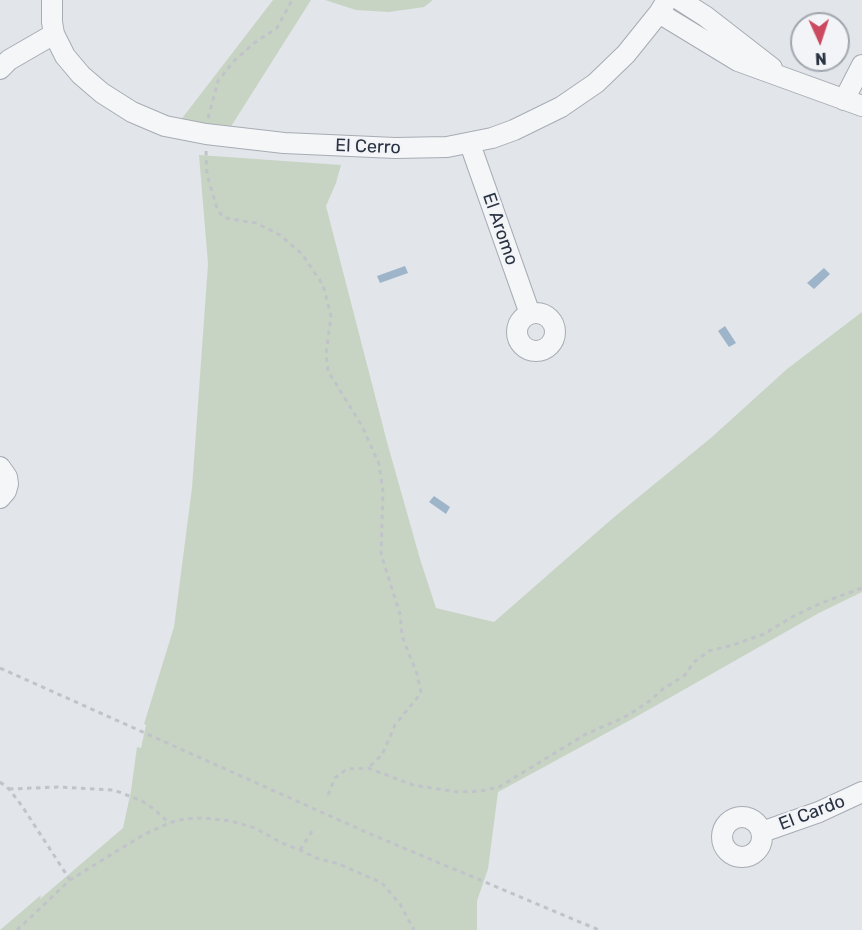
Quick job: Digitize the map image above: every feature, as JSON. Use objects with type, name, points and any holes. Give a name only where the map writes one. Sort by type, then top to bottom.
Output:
[{"type":"street","points":[[0,69],[9,60],[54,34],[51,22],[52,0]]},
{"type":"street","points":[[680,0],[756,54],[784,77]]},
{"type":"street","points":[[663,6],[738,61],[853,103],[862,65]]},
{"type":"street","name":"El Cerro","points":[[54,34],[65,56],[81,75],[102,93],[132,112],[165,126],[206,134],[284,143],[364,148],[425,148],[470,144],[514,130],[561,107],[596,84],[626,54],[663,6]]},
{"type":"street","name":"El Aromo","points":[[470,144],[530,314]]},
{"type":"street","points":[[0,467],[7,477],[8,484],[0,498]]},
{"type":"street","name":"El Cardo","points":[[762,832],[819,812],[862,792]]},
{"type":"path","points":[[292,0],[277,28],[254,43],[233,62],[218,81],[206,134],[207,176],[218,211],[225,218],[256,223],[280,235],[302,254],[324,285],[331,316],[326,354],[328,371],[362,426],[379,464],[383,492],[381,554],[400,614],[402,636],[417,674],[421,693],[395,725],[382,755],[368,768]]},
{"type":"path","points":[[328,795],[335,778],[347,769],[368,768],[413,785],[458,792],[499,787],[586,734],[623,718],[647,703],[685,675],[694,662],[709,651],[764,634],[792,617],[862,588]]},
{"type":"path","points":[[0,668],[368,833],[599,930]]},
{"type":"path","points":[[0,782],[9,789],[36,826],[70,880]]},
{"type":"path","points":[[9,789],[58,787],[114,790],[142,801],[169,823]]},
{"type":"path","points":[[18,930],[70,880],[143,835],[169,823],[184,819],[204,818],[231,821],[255,828],[316,858],[339,864],[382,883],[400,904],[414,930]]},
{"type":"path","points":[[300,850],[314,828]]},
{"type":"green space","points":[[273,0],[311,0],[230,128],[180,121]]},
{"type":"green space","points":[[325,0],[433,0],[424,7],[389,12],[356,10]]},
{"type":"green space","points":[[199,155],[341,165],[326,206],[387,442],[436,608],[494,622],[613,518],[712,437],[787,369],[862,312],[862,592],[819,613],[498,792],[488,869],[477,901],[477,930],[0,930],[123,828],[137,747],[141,748],[146,725],[144,724],[174,627],[192,488],[208,264]]},
{"type":"water","points":[[405,266],[408,273],[380,283],[377,276]]},
{"type":"water","points":[[824,268],[830,274],[814,289],[807,283]]},
{"type":"water","points":[[725,326],[736,343],[729,347],[718,331]]},
{"type":"water","points":[[434,496],[450,507],[446,514],[429,502]]}]
